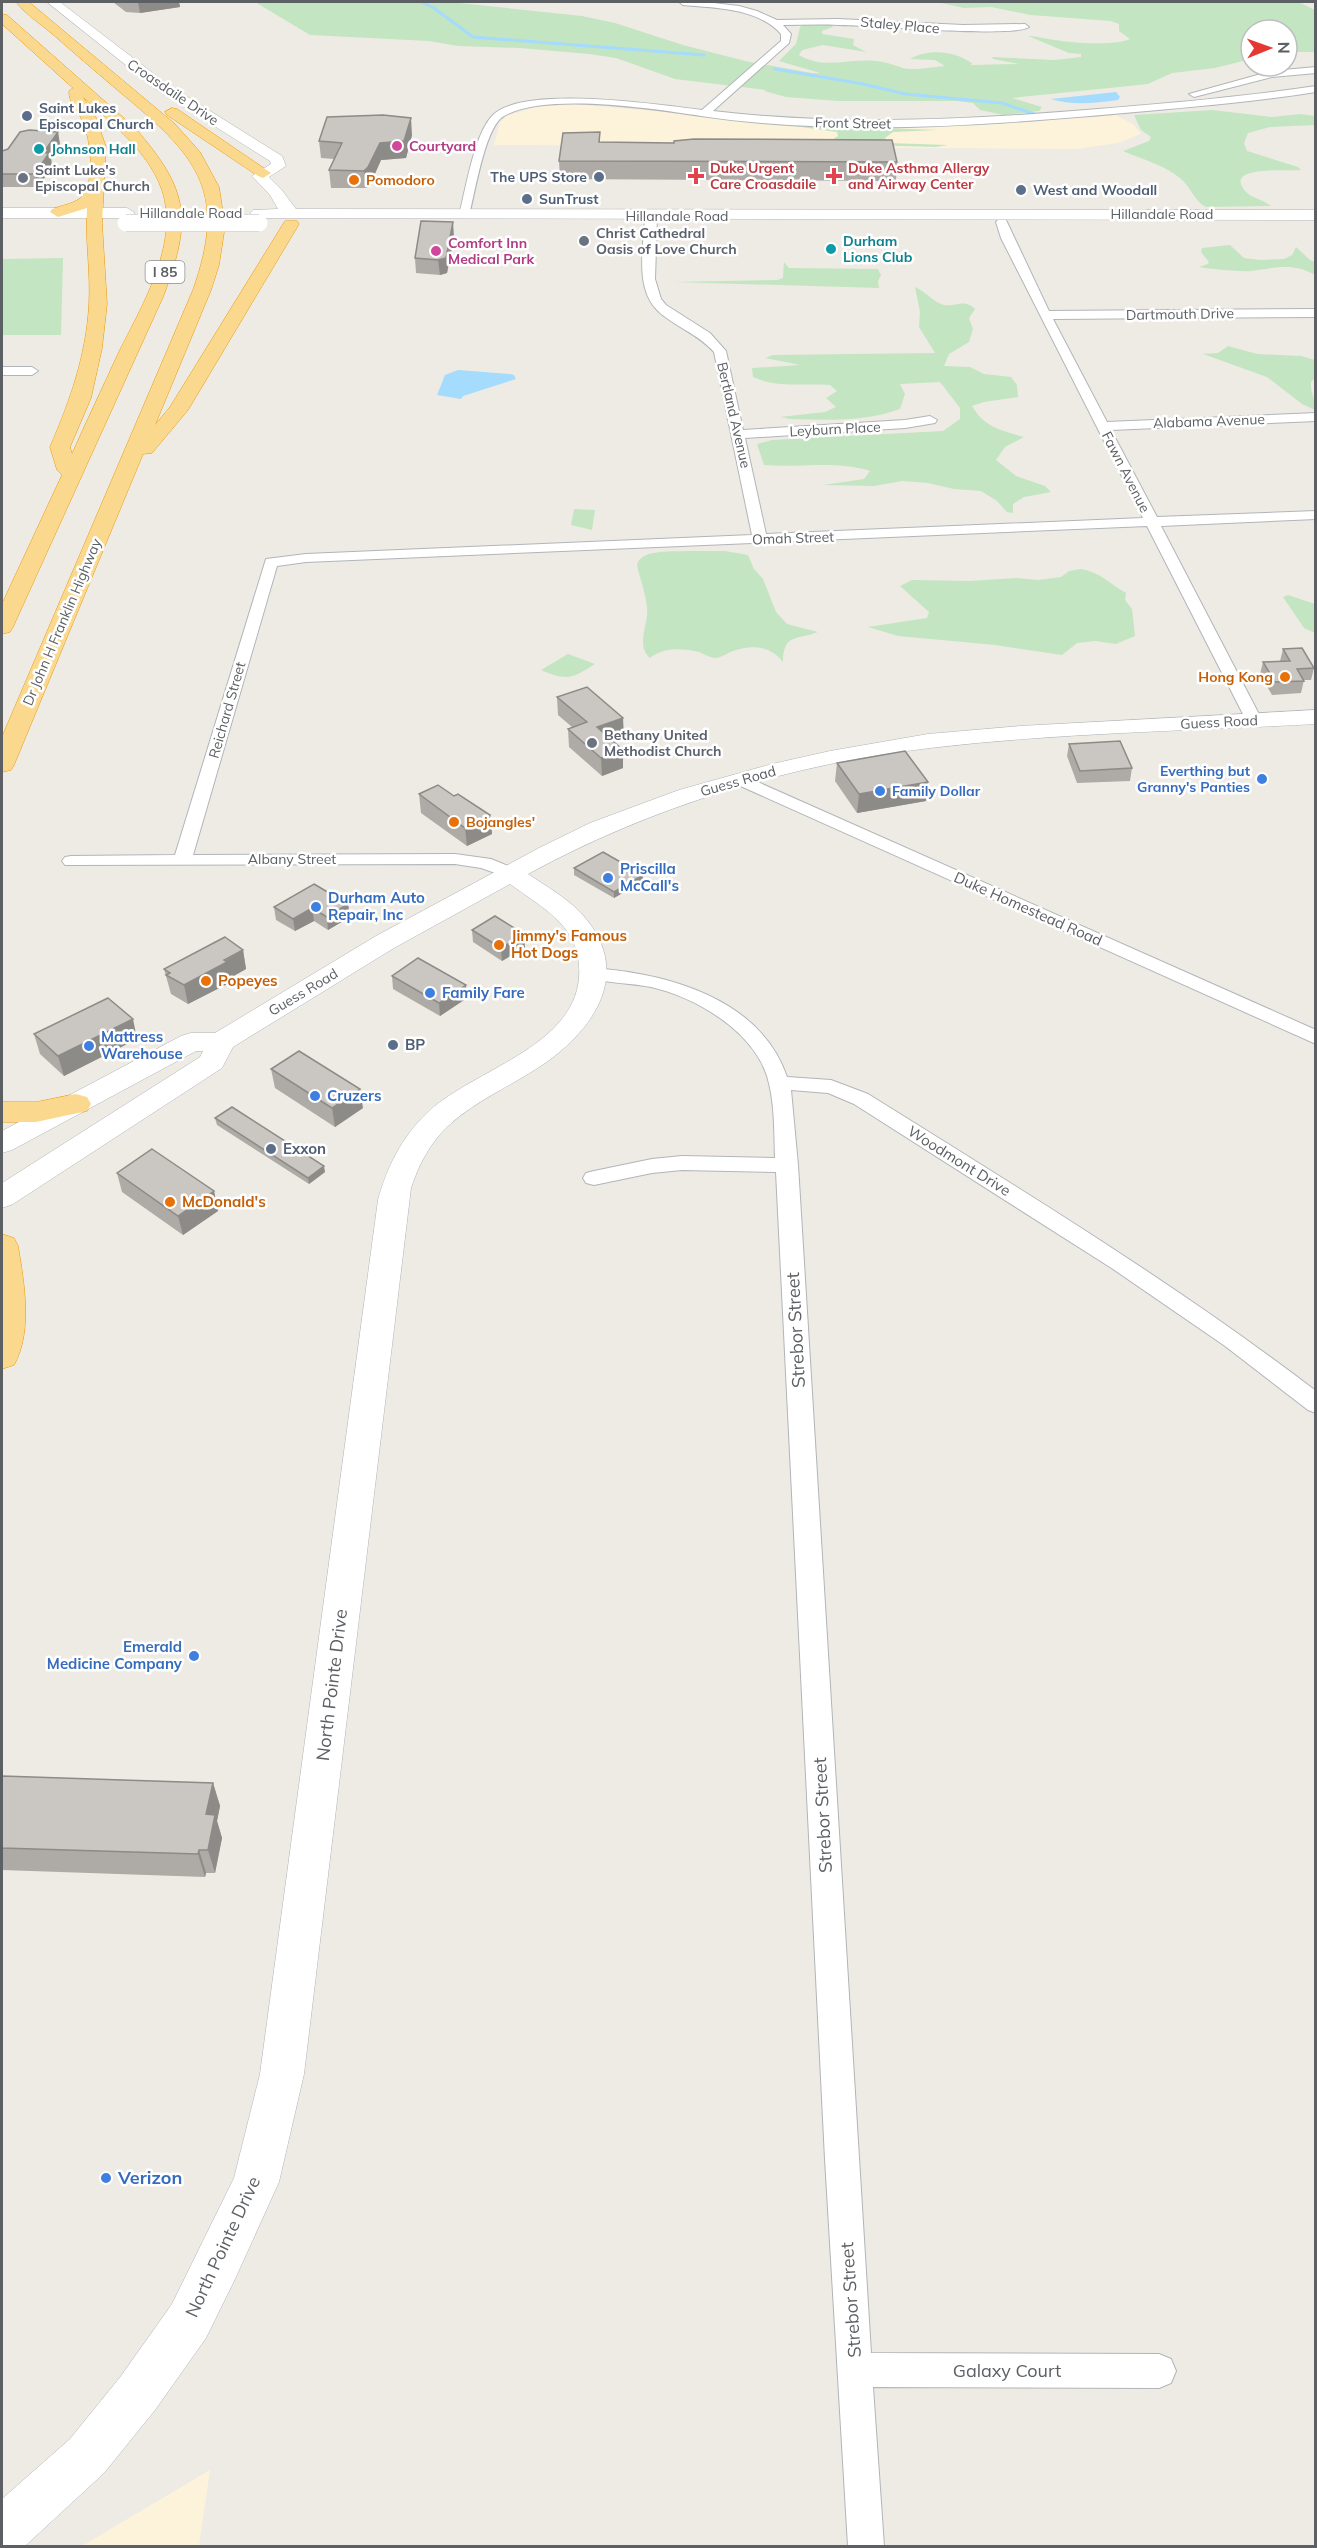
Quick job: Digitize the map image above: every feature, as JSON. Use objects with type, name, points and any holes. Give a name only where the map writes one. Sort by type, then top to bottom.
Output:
[{"type":"highway","name":"I 85","points":[[22,2],[175,134],[195,158],[211,186],[217,219],[214,252],[202,290],[122,478]]},
{"type":"highway","name":"I 85","points":[[2,18],[130,131],[158,165],[169,187],[175,224],[167,267],[2,627]]},
{"type":"highway","points":[[70,479],[60,447],[81,398],[93,348],[98,280],[95,191],[99,147],[89,118],[76,100],[75,83]]},
{"type":"highway","points":[[123,88],[151,97],[263,173]]},
{"type":"highway","points":[[58,212],[83,204],[95,191]]},
{"type":"highway","points":[[122,478],[178,410],[292,219]]},
{"type":"highway","name":"Dr John H Franklin Highway","points":[[2,765],[122,478]]},
{"type":"highway","points":[[2,1112],[36,1112],[76,1104]]},
{"type":"highway","points":[[2,1245],[9,1301],[8,1326],[2,1356]]},
{"type":"main road","name":"Croasdaile Drive","points":[[52,2],[162,87],[277,159],[279,166],[263,173]]},
{"type":"main road","points":[[263,173],[277,183],[294,207],[292,219]]},
{"type":"main road","name":"Hillandale Road","points":[[2,213],[58,212],[95,218]]},
{"type":"main road","name":"Hillandale Road","points":[[2,221],[95,218],[1183,218],[1191,217],[1191,214],[1316,215]]},
{"type":"main road","name":"Hillandale Road","points":[[292,219],[464,215],[888,221],[1000,218]]},
{"type":"main road","name":"Hillandale Road","points":[[1085,218],[1316,222]]},
{"type":"main road","name":"Guess Road","points":[[2,1197],[212,1062],[221,1042],[385,942],[573,840],[616,821],[688,795],[742,780],[830,758],[928,741],[1020,733],[1316,717]]},
{"type":"main road","name":"North Pointe Drive","points":[[2,2533],[87,2456],[138,2393],[189,2321],[219,2263],[256,2182],[282,2074],[393,1200],[400,1170],[424,1133],[442,1116],[542,1052],[561,1037],[584,1010],[592,992],[594,974],[590,950],[584,935],[565,911],[512,874]]},
{"type":"main road","points":[[2,1143],[191,1042],[221,1042]]},
{"type":"street","points":[[683,2],[740,10],[776,23],[786,34],[783,45],[734,85],[704,114]]},
{"type":"street","name":"Staley Place","points":[[776,23],[835,21],[960,29],[1025,27]]},
{"type":"street","points":[[1188,105],[1174,95],[1197,93],[1272,74],[1316,70]]},
{"type":"street","name":"Front Street","points":[[464,215],[486,132],[497,116],[508,111],[549,103],[576,102],[790,122],[944,124],[1188,105],[1316,89]]},
{"type":"street","name":"Fawn Avenue","points":[[1000,218],[1003,229],[1045,315],[1254,720]]},
{"type":"street","name":"Bertland Avenue","points":[[651,219],[649,279],[652,294],[662,308],[706,336],[720,351],[760,539]]},
{"type":"street","name":"Dartmouth Drive","points":[[1045,315],[1316,313]]},
{"type":"street","points":[[2,371],[32,371]]},
{"type":"street","name":"Alabama Avenue","points":[[1102,426],[1316,417]]},
{"type":"street","name":"Leyburn Place","points":[[739,434],[905,424],[930,420]]},
{"type":"street","name":"Omah Street","points":[[272,562],[329,556],[1316,515]]},
{"type":"street","name":"Reichard Street","points":[[183,859],[272,562]]},
{"type":"street","name":"Duke Homestead Road","points":[[742,780],[1316,1038]]},
{"type":"street","name":"Albany Street","points":[[71,861],[455,858],[485,863],[512,874]]},
{"type":"street","points":[[594,974],[655,981],[700,997],[723,1012],[760,1045],[773,1064],[779,1084]]},
{"type":"street","name":"Woodmont Drive","points":[[779,1084],[818,1083],[861,1099],[1121,1263],[1233,1340],[1316,1404]]},
{"type":"street","name":"Strebor Street","points":[[779,1084],[783,1106],[787,1165],[840,2148],[867,2547]]},
{"type":"street","points":[[594,1178],[652,1166],[682,1163],[787,1165]]},
{"type":"street","name":"Galaxy Court","points":[[855,2370],[1158,2371]]},
{"type":"shaded area","points":[[572,104],[836,126],[879,127],[970,126],[1114,114],[1134,125],[1141,134],[1118,143],[1076,149],[494,145],[500,122],[508,115],[537,107]]},
{"type":"shaded area","points":[[210,2470],[199,2546],[82,2546]]},
{"type":"green space","points":[[255,2],[450,2],[582,16],[615,23],[683,45],[745,61],[820,73],[779,61],[796,44],[800,27],[803,25],[832,25],[833,27],[822,31],[822,34],[854,39],[853,45],[866,52],[823,45],[802,50],[799,55],[808,59],[827,63],[866,60],[912,69],[945,66],[935,60],[910,59],[933,52],[957,56],[972,63],[971,65],[1019,64],[992,57],[1055,60],[1081,57],[1081,54],[1069,53],[1028,36],[1093,43],[1114,43],[1130,39],[1119,31],[1119,24],[1111,21],[1031,15],[991,7],[964,8],[937,2],[1288,2],[1301,3],[1315,10],[1316,52],[1299,52],[1299,18],[1239,18],[1239,62],[1215,68],[1172,73],[1148,84],[1012,98],[1042,107],[1039,111],[1004,115],[980,110],[973,103],[957,101],[838,101],[786,97],[764,91],[766,90],[675,79],[616,58],[589,54],[458,46],[429,41],[310,35]]},
{"type":"green space","points":[[1212,110],[1272,117],[1300,114],[1315,116],[1315,125],[1270,127],[1248,133],[1244,143],[1247,151],[1298,167],[1301,170],[1260,171],[1242,177],[1241,183],[1246,192],[1271,206],[1206,207],[1173,173],[1123,151],[1149,141],[1151,137],[1141,130],[1134,115]]},
{"type":"green space","points":[[787,125],[938,130],[893,132],[885,138],[888,143],[948,145],[936,147],[826,144],[838,136],[837,132]]},
{"type":"green space","points":[[1230,245],[1244,258],[1260,260],[1284,259],[1292,255],[1296,247],[1315,262],[1315,275],[1291,267],[1246,271],[1199,267],[1209,262],[1201,252],[1202,248]]},
{"type":"green space","points":[[63,258],[61,335],[2,335],[2,259]]},
{"type":"green space","points":[[784,262],[789,268],[878,269],[881,275],[878,281],[879,288],[674,282],[777,280],[783,278]]},
{"type":"green space","points":[[915,287],[941,304],[964,303],[975,309],[969,318],[973,329],[969,342],[949,354],[944,366],[970,367],[984,374],[1011,377],[1017,385],[1018,397],[972,406],[988,424],[1024,437],[1005,447],[996,460],[1016,476],[1045,486],[1051,492],[1024,497],[1013,504],[1013,513],[1007,512],[997,501],[981,491],[902,481],[874,486],[823,485],[864,479],[870,471],[831,465],[764,465],[757,444],[772,440],[943,431],[960,419],[960,408],[940,382],[900,384],[905,394],[900,409],[873,416],[832,420],[780,417],[825,412],[836,407],[826,398],[837,391],[830,385],[771,383],[753,377],[752,368],[800,365],[765,358],[773,355],[935,353],[919,327],[920,312]]},
{"type":"green space","points":[[1228,346],[1257,354],[1301,356],[1315,360],[1315,378],[1311,386],[1315,410],[1302,404],[1267,377],[1203,354],[1218,353]]},
{"type":"green space","points":[[574,509],[595,510],[592,530],[571,525]]},
{"type":"green space","points":[[725,551],[748,555],[754,569],[763,579],[776,612],[787,624],[818,632],[789,642],[783,662],[773,653],[754,647],[740,649],[716,658],[680,649],[667,650],[650,658],[643,647],[647,608],[637,565],[640,560],[650,554],[664,552]]},
{"type":"green space","points":[[1081,569],[1099,576],[1126,593],[1125,600],[1132,609],[1135,636],[1116,644],[1095,641],[1077,643],[1062,655],[995,645],[898,636],[868,627],[927,618],[929,612],[900,586],[912,580],[970,581],[1016,578],[1038,580],[1061,577],[1069,571]]},
{"type":"green space","points":[[1288,595],[1315,604],[1315,633],[1304,628],[1283,597]]},
{"type":"green space","points":[[568,654],[595,664],[569,677],[557,676],[541,670]]},
{"type":"water","points":[[1116,92],[1120,97],[1118,100],[1101,102],[1076,103],[1051,99]]},
{"type":"water","points":[[458,370],[510,374],[516,379],[463,396],[461,399],[437,395],[445,375]]},
{"type":"building","points":[[383,115],[411,118],[404,141],[380,143],[364,171],[329,170],[342,143],[319,141],[327,117]]},
{"type":"building","points":[[29,130],[58,132],[46,149],[49,149],[46,153],[49,153],[35,174],[2,174],[2,151],[8,149],[20,132]]},
{"type":"building","points":[[600,132],[599,142],[674,143],[674,141],[694,139],[892,140],[897,162],[559,161],[563,133]]},
{"type":"building","points":[[421,221],[453,222],[446,258],[438,260],[415,258]]},
{"type":"building","points":[[1302,648],[1314,668],[1297,669],[1304,681],[1275,682],[1263,662],[1290,661],[1283,649]]},
{"type":"building","points":[[587,687],[623,718],[597,727],[623,750],[601,758],[568,729],[587,722],[557,697]]},
{"type":"building","points":[[1120,741],[1132,768],[1080,771],[1069,744]]},
{"type":"building","points":[[905,751],[928,782],[859,794],[837,763]]},
{"type":"building","points":[[438,785],[454,796],[458,794],[490,815],[465,828],[419,794]]},
{"type":"building","name":"Priscilla McCall's","points":[[603,852],[643,875],[614,892],[574,868]]},
{"type":"building","points":[[314,884],[348,904],[327,917],[312,908],[293,919],[274,907]]},
{"type":"building","points":[[495,916],[524,934],[501,948],[472,930]]},
{"type":"building","points":[[225,937],[243,950],[224,960],[227,962],[184,985],[166,975],[170,973],[164,969]]},
{"type":"building","points":[[418,958],[466,985],[439,1003],[392,976]]},
{"type":"building","points":[[108,998],[133,1019],[58,1056],[34,1034]]},
{"type":"building","points":[[299,1051],[360,1089],[332,1108],[271,1069]]},
{"type":"building","name":"Exxon","points":[[232,1107],[324,1166],[308,1178],[215,1118]]},
{"type":"building","points":[[152,1149],[214,1191],[178,1216],[117,1173]]},
{"type":"building","points":[[2,1776],[213,1783],[206,1814],[215,1815],[208,1850],[199,1850],[198,1854],[2,1848]]},
{"type":"waterway","points":[[421,2],[434,8],[473,37],[704,55]]},
{"type":"waterway","points":[[775,69],[863,84],[905,94],[1002,103],[1037,115]]},
{"type":"place","name":"Saint Lukes Episcopal Church","points":[[27,116]]},
{"type":"place","name":"Courtyard","points":[[397,146]]},
{"type":"place","name":"Johnson Hall","points":[[39,149]]},
{"type":"place","name":"Duke Urgent Care Croasdaile","points":[[696,176]]},
{"type":"place","name":"Duke Asthma Allergy and Airway Center","points":[[834,176]]},
{"type":"place","name":"The UPS Store","points":[[599,177]]},
{"type":"place","name":"Saint Luke's Episcopal Church","points":[[23,178]]},
{"type":"place","name":"Pomodoro","points":[[354,180]]},
{"type":"place","name":"West and Woodall","points":[[1021,190]]},
{"type":"place","name":"SunTrust","points":[[527,199]]},
{"type":"place","name":"Christ Cathedral Oasis of Love Church","points":[[584,241]]},
{"type":"place","name":"Durham Lions Club","points":[[831,249]]},
{"type":"place","name":"Comfort Inn Medical Park","points":[[436,251]]},
{"type":"place","name":"Hong Kong","points":[[1285,677]]},
{"type":"place","name":"Bethany United Methodist Church","points":[[592,743]]},
{"type":"place","name":"Everthing but Granny's Panties","points":[[1262,779]]},
{"type":"place","name":"Family Dollar","points":[[880,791]]},
{"type":"place","name":"Bojangles'","points":[[454,822]]},
{"type":"place","name":"Priscilla McCall's","points":[[608,878]]},
{"type":"place","name":"Durham Auto Repair, Inc","points":[[316,907]]},
{"type":"place","name":"Jimmy's Famous Hot Dogs","points":[[499,945]]},
{"type":"place","name":"Popeyes","points":[[206,981]]},
{"type":"place","name":"Family Fare","points":[[430,993]]},
{"type":"place","name":"BP","points":[[393,1045]]},
{"type":"place","name":"Mattress Warehouse","points":[[89,1046]]},
{"type":"place","name":"Cruzers","points":[[315,1096]]},
{"type":"place","name":"Exxon","points":[[271,1149]]},
{"type":"place","name":"McDonald's","points":[[170,1202]]},
{"type":"place","name":"Emerald Medicine Company","points":[[194,1656]]},
{"type":"place","name":"Verizon","points":[[106,2178]]}]
